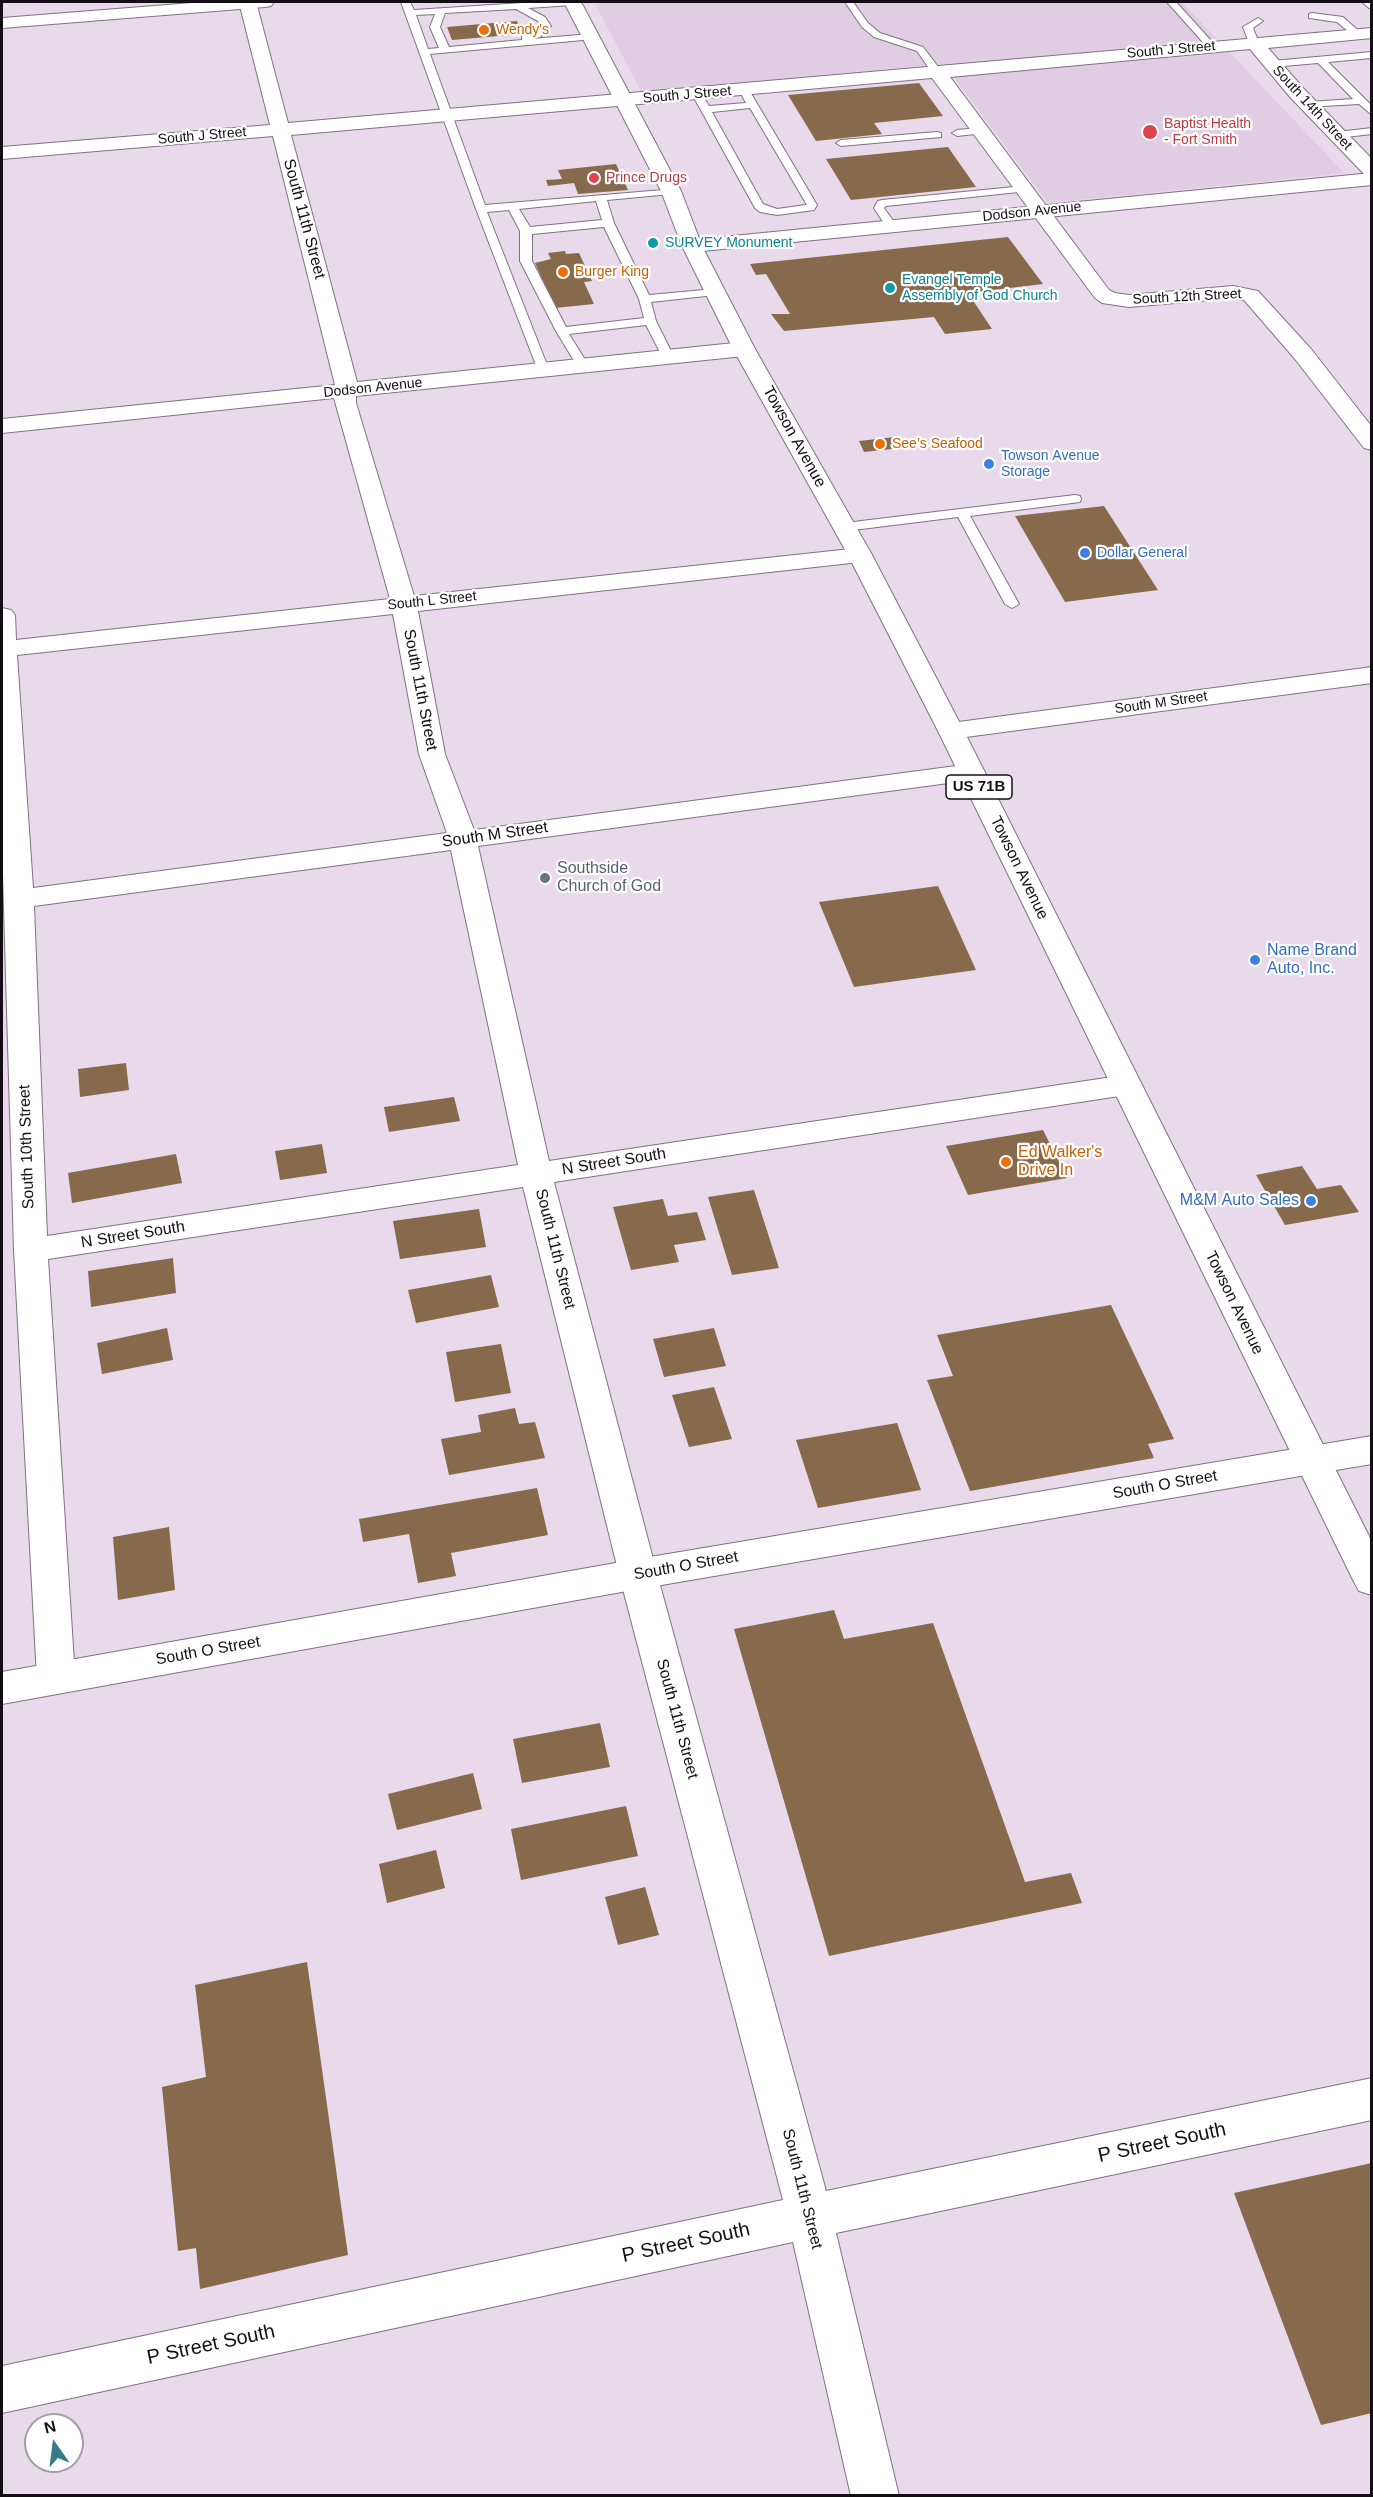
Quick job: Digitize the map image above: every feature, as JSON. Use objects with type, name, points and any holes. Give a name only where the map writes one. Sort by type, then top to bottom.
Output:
[{"type":"street","points":[[2,23],[253,2]]},
{"type":"street","name":"South 11th Street","points":[[253,2],[281,129],[345,379],[345,403],[404,604],[432,754],[455,812],[463,840],[536,1174],[638,1575],[810,2216],[875,2496]]},
{"type":"street","name":"Towson Avenue","points":[[572,2],[671,191],[692,246],[744,349],[860,555],[951,731],[1371,1580]]},
{"type":"street","name":"South J Street","points":[[2,153],[624,101],[702,101],[748,97],[937,72],[1364,33]]},
{"type":"street","name":"South 14th Street","points":[[1254,43],[1371,171]]},
{"type":"street","name":"South 12th Street","points":[[937,72],[1102,294],[1109,299],[1129,301],[1233,291],[1251,295],[1303,354],[1371,443]]},
{"type":"street","name":"Dodson Avenue","points":[[692,246],[1371,179]]},
{"type":"street","name":"Dodson Avenue","points":[[2,426],[744,349]]},
{"type":"street","name":"South L Street","points":[[4,649],[860,555]]},
{"type":"street","name":"South 10th Street","points":[[2,615],[19,899],[31,1250],[56,1678]]},
{"type":"street","name":"South M Street","points":[[951,731],[1371,675]]},
{"type":"street","name":"South M Street","points":[[19,899],[971,772]]},
{"type":"street","name":"N Street South","points":[[31,1250],[1126,1085]]},
{"type":"street","name":"South O Street","points":[[2,1688],[638,1575],[1371,1449]]},
{"type":"street","name":"P Street South","points":[[2,2390],[810,2216],[1371,2099]]},
{"type":"lane","points":[[406,2],[446,116],[543,370]]},
{"type":"lane","points":[[410,13],[572,2]]},
{"type":"lane","points":[[849,2],[865,25],[877,34],[920,48],[937,72]]},
{"type":"lane","points":[[1170,2],[1212,47]]},
{"type":"lane","points":[[1367,2],[1371,6]]},
{"type":"lane","points":[[424,52],[521,39],[543,31],[546,26],[542,19],[517,6]]},
{"type":"lane","points":[[442,10],[435,27],[444,48]]},
{"type":"lane","points":[[1312,16],[1340,20],[1364,33]]},
{"type":"lane","points":[[1254,43],[1248,27],[1258,21]]},
{"type":"lane","points":[[444,48],[591,37]]},
{"type":"lane","points":[[1272,64],[1371,55]]},
{"type":"lane","points":[[1320,60],[1371,112]]},
{"type":"lane","points":[[702,101],[759,206],[764,210],[777,213],[810,208],[813,205],[748,97]]},
{"type":"lane","points":[[1309,105],[1361,100]]},
{"type":"lane","points":[[957,133],[980,131]]},
{"type":"lane","points":[[1337,135],[1371,131]]},
{"type":"lane","points":[[841,143],[937,135]]},
{"type":"lane","points":[[891,226],[879,208],[882,203],[1024,189]]},
{"type":"lane","points":[[481,208],[513,207],[671,191]]},
{"type":"lane","points":[[601,198],[608,223],[645,299],[650,321],[668,357]]},
{"type":"lane","points":[[513,207],[526,231],[526,261],[583,366]]},
{"type":"lane","points":[[526,231],[608,223]]},
{"type":"lane","points":[[645,299],[715,292]]},
{"type":"lane","points":[[562,331],[650,321]]},
{"type":"lane","points":[[844,527],[1075,499]]},
{"type":"lane","points":[[962,512],[1012,604]]},
{"type":"shaded area","name":"Baptist Health - Fort Smith","points":[[594,2],[1182,2],[1344,173],[1048,203],[944,64],[641,91]]},
{"type":"building","name":"Wendy's","points":[[517,21],[522,34],[452,40],[447,27]]},
{"type":"building","points":[[919,83],[943,116],[874,123],[882,134],[816,141],[788,95]]},
{"type":"building","points":[[948,147],[976,187],[851,200],[826,159]]},
{"type":"building","points":[[616,164],[628,190],[578,194],[574,183],[548,186],[546,180],[562,179],[558,170]]},
{"type":"building","name":"Evangel Temple Assembly of God Church","points":[[1008,237],[1043,284],[968,293],[992,329],[945,334],[934,317],[784,331],[771,314],[790,314],[766,274],[756,275],[750,264]]},
{"type":"building","name":"Burger King","points":[[565,251],[566,254],[579,253],[592,281],[584,282],[594,304],[555,308],[535,263],[551,259],[548,253]]},
{"type":"building","name":"See’s Seafood","points":[[895,437],[901,448],[864,452],[859,441]]},
{"type":"building","name":"Dollar General","points":[[1104,506],[1158,590],[1065,602],[1015,516]]},
{"type":"building","points":[[938,886],[976,970],[854,987],[819,902]]},
{"type":"building","points":[[126,1063],[129,1090],[80,1097],[78,1069]]},
{"type":"building","points":[[454,1097],[460,1121],[389,1132],[384,1107]]},
{"type":"building","name":"Ed Walker's Drive In","points":[[1043,1130],[1067,1178],[968,1195],[946,1146]]},
{"type":"building","points":[[322,1144],[327,1173],[280,1180],[275,1151]]},
{"type":"building","points":[[176,1154],[182,1183],[72,1203],[68,1173]]},
{"type":"building","name":"M&M Auto Sales","points":[[1302,1166],[1317,1189],[1341,1185],[1359,1212],[1285,1225],[1256,1175]]},
{"type":"building","points":[[754,1190],[779,1268],[732,1275],[708,1197]]},
{"type":"building","points":[[663,1199],[668,1216],[697,1212],[706,1240],[674,1245],[679,1262],[631,1270],[613,1207]]},
{"type":"building","points":[[479,1209],[486,1247],[400,1259],[393,1221]]},
{"type":"building","points":[[173,1258],[176,1293],[91,1307],[88,1271]]},
{"type":"building","points":[[491,1275],[499,1307],[416,1323],[408,1290]]},
{"type":"building","points":[[1111,1305],[1174,1439],[1148,1444],[1154,1458],[970,1491],[927,1380],[953,1376],[937,1335]]},
{"type":"building","points":[[167,1328],[173,1360],[102,1374],[97,1343]]},
{"type":"building","points":[[714,1328],[726,1366],[664,1377],[653,1339]]},
{"type":"building","points":[[501,1344],[511,1393],[455,1402],[446,1352]]},
{"type":"building","points":[[714,1387],[732,1439],[689,1447],[672,1395]]},
{"type":"building","points":[[515,1408],[519,1424],[535,1422],[545,1458],[449,1475],[441,1439],[481,1432],[478,1415]]},
{"type":"building","points":[[897,1423],[921,1490],[818,1508],[796,1440]]},
{"type":"building","points":[[537,1488],[548,1535],[451,1553],[456,1576],[418,1583],[409,1534],[363,1542],[359,1519]]},
{"type":"building","points":[[169,1527],[175,1590],[118,1600],[113,1537]]},
{"type":"building","points":[[834,1610],[844,1639],[933,1623],[1025,1882],[1071,1873],[1082,1903],[829,1956],[734,1629]]},
{"type":"building","points":[[600,1723],[610,1767],[522,1783],[513,1739]]},
{"type":"building","points":[[473,1773],[482,1809],[397,1830],[388,1794]]},
{"type":"building","points":[[626,1806],[638,1856],[521,1880],[511,1829]]},
{"type":"building","points":[[436,1850],[445,1888],[387,1903],[379,1864]]},
{"type":"building","points":[[645,1887],[659,1935],[618,1945],[605,1897]]},
{"type":"building","points":[[307,1962],[348,2255],[200,2289],[196,2248],[178,2251],[162,2087],[206,2077],[195,1985]]},
{"type":"building","points":[[1372,2163],[1372,2413],[1321,2425],[1234,2193]]},
{"type":"place","name":"Wendy's","points":[[484,30]]},
{"type":"place","name":"Baptist Health - Fort Smith","points":[[1150,132]]},
{"type":"place","name":"Prince Drugs","points":[[594,178]]},
{"type":"place","name":"SURVEY Monument","points":[[653,243]]},
{"type":"place","name":"Burger King","points":[[563,272]]},
{"type":"place","name":"Evangel Temple Assembly of God Church","points":[[890,288]]},
{"type":"place","name":"See’s Seafood","points":[[880,444]]},
{"type":"place","name":"Towson Avenue Storage","points":[[989,464]]},
{"type":"place","name":"Dollar General","points":[[1085,553]]},
{"type":"place","name":"Southside Church of God","points":[[545,878]]},
{"type":"place","name":"Name Brand Auto, Inc.","points":[[1255,960]]},
{"type":"place","name":"Ed Walker's Drive In","points":[[1006,1162]]},
{"type":"place","name":"M&M Auto Sales","points":[[1311,1201]]}]
